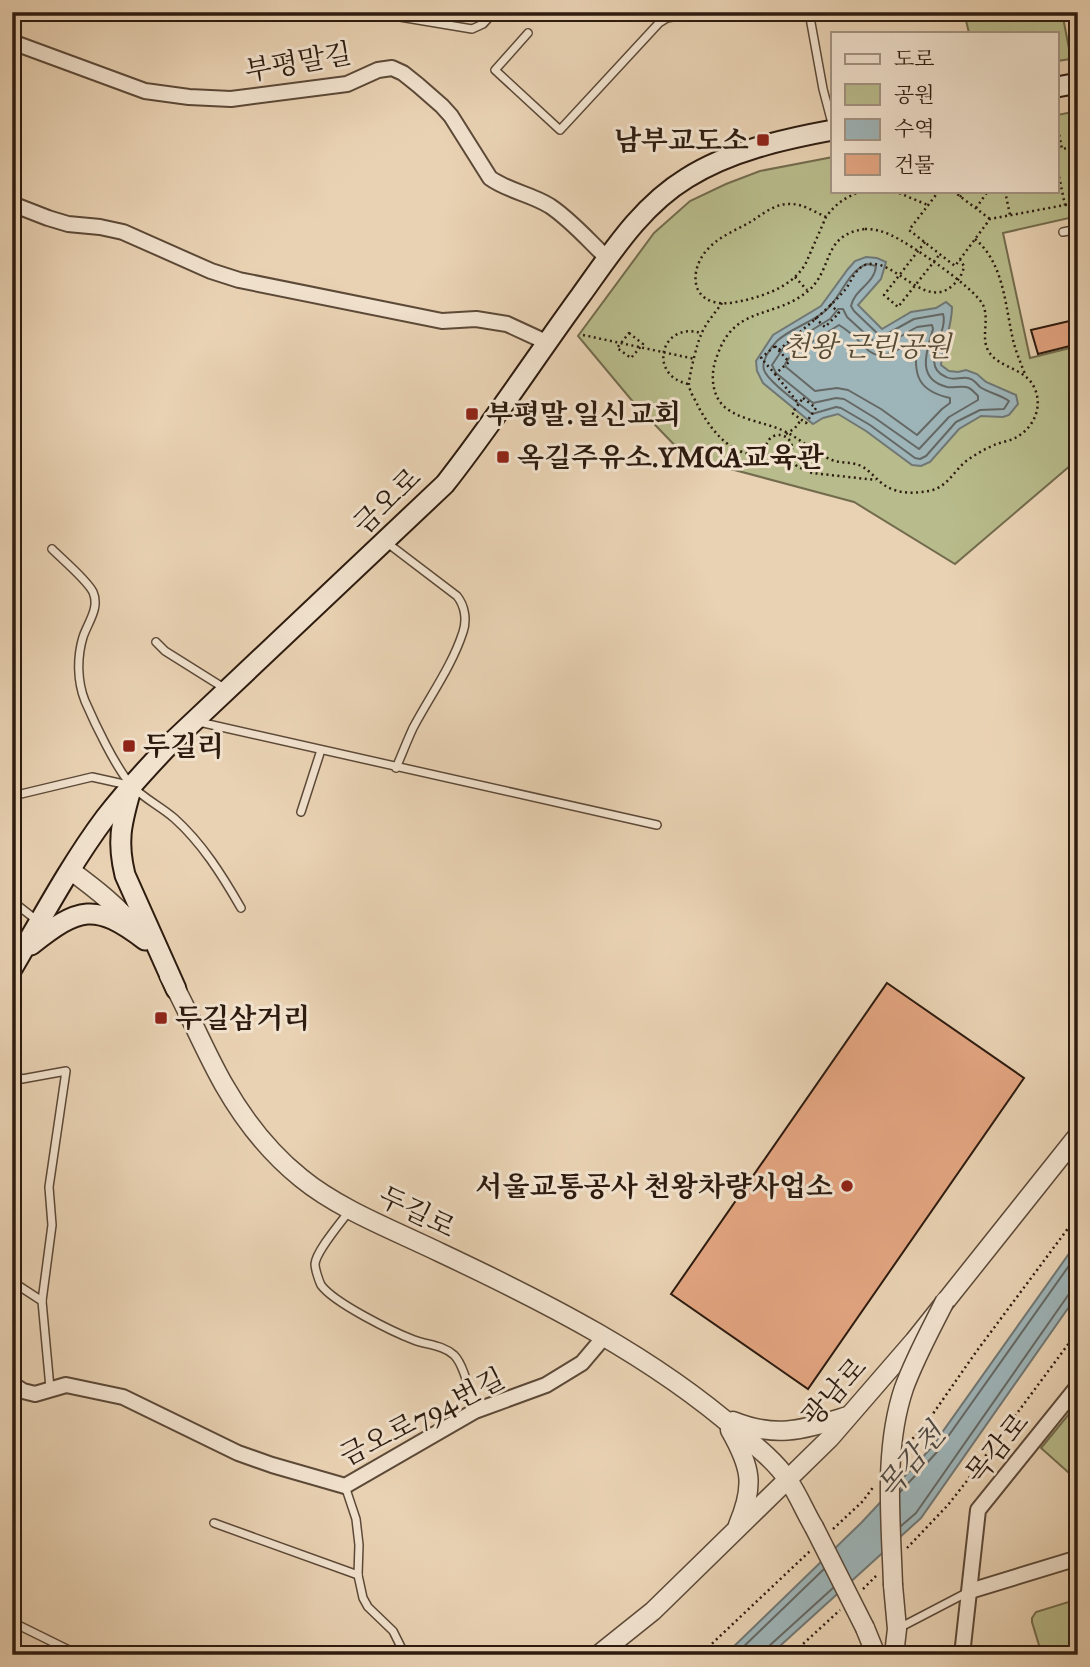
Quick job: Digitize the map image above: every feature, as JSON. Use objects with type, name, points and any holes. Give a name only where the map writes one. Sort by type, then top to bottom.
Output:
[{"type":"main road","points":[[1058,87],[1078,83]]},
{"type":"main road","name":"금오로","points":[[17,961],[70,870],[105,818],[173,741],[426,504],[451,476],[607,258],[639,218],[662,196],[717,162],[789,138],[831,129]]},
{"type":"main road","points":[[132,786],[122,824],[120,857],[129,886],[176,989]]},
{"type":"main road","points":[[17,961],[54,927],[82,915],[110,917],[145,940]]},
{"type":"street","name":"부평말길","points":[[12,42],[145,91],[189,97],[231,99],[347,84],[377,70],[392,68],[418,85],[451,116],[490,178],[550,207],[607,258]]},
{"type":"street","points":[[12,204],[48,218],[123,232],[211,271],[239,280],[442,321],[476,319],[507,324],[546,342]]},
{"type":"street","name":"두길로","points":[[70,870],[113,904],[145,940],[176,989],[238,1108],[256,1133],[300,1177],[323,1194],[351,1209],[474,1268],[604,1337],[723,1418],[769,1459],[788,1480],[814,1527],[876,1655]]},
{"type":"street","name":"광남로","points":[[598,1655],[653,1611],[850,1416],[1078,1135]]},
{"type":"street","points":[[894,1655],[897,1629],[887,1579],[896,1425],[905,1388],[945,1301]]},
{"type":"street","name":"금오로794번길","points":[[12,1384],[35,1394],[66,1385],[122,1397],[238,1453],[345,1486],[475,1411],[546,1385],[582,1363],[604,1337]]},
{"type":"street","name":"목감로","points":[[962,1655],[978,1510],[1078,1386]]},
{"type":"street","points":[[723,1418],[765,1431],[797,1431],[850,1416]]},
{"type":"street","points":[[723,1418],[743,1455],[749,1482],[746,1507],[736,1530]]},
{"type":"street","points":[[970,1591],[1078,1558]]},
{"type":"lane","points":[[379,12],[472,29],[483,24],[494,12]]},
{"type":"lane","points":[[528,33],[495,70],[560,130],[659,23],[667,18],[698,12]]},
{"type":"lane","points":[[809,12],[831,121]]},
{"type":"lane","points":[[1063,232],[1078,229]]},
{"type":"lane","points":[[385,542],[457,596],[463,604],[465,615],[464,630],[449,665],[413,729],[396,768]]},
{"type":"lane","points":[[52,549],[91,588],[95,597],[95,608],[83,638],[79,677],[84,698],[113,758],[132,786],[173,817],[207,853],[240,908]]},
{"type":"lane","points":[[156,642],[165,651],[228,690]]},
{"type":"lane","points":[[195,721],[657,825]]},
{"type":"lane","points":[[301,812],[321,750]]},
{"type":"lane","points":[[12,799],[21,794],[92,777],[132,786]]},
{"type":"lane","points":[[12,901],[39,923]]},
{"type":"lane","points":[[12,1073],[22,1079],[66,1072],[50,1187],[52,1225],[42,1301],[50,1388]]},
{"type":"lane","points":[[351,1209],[322,1249],[315,1265],[321,1284],[336,1298],[389,1331],[440,1348],[454,1356],[462,1369],[475,1411]]},
{"type":"lane","points":[[12,1278],[42,1301]]},
{"type":"lane","points":[[345,1486],[358,1531],[360,1588],[368,1607],[393,1631],[405,1655]]},
{"type":"lane","points":[[214,1523],[358,1575]]},
{"type":"lane","points":[[897,1629],[970,1591]]},
{"type":"lane","points":[[12,1622],[79,1655]]},
{"type":"path","points":[[1058,131],[1062,149]]},
{"type":"path","points":[[1058,151],[1078,146]]},
{"type":"path","points":[[1058,172],[1065,205]]},
{"type":"path","points":[[826,217],[799,205],[783,205],[767,211],[708,248],[699,262],[695,276],[700,293],[709,300],[722,303],[739,302],[782,287],[795,277],[809,258],[826,217],[842,200],[861,192]]},
{"type":"path","points":[[896,192],[928,205]]},
{"type":"path","points":[[938,192],[909,230],[955,266],[989,219],[1078,202]]},
{"type":"path","points":[[954,192],[989,219]]},
{"type":"path","points":[[960,197],[964,192]]},
{"type":"path","points":[[975,208],[987,192]]},
{"type":"path","points":[[1005,192],[1010,215]]},
{"type":"path","points":[[975,239],[986,249],[998,272],[1017,355],[1035,388],[1038,409],[1034,420],[1019,435],[970,458],[940,488],[914,492],[890,489],[858,464],[829,459],[722,405],[715,390],[713,374],[716,357],[724,340],[740,322],[787,304],[808,291],[818,278],[833,247],[843,236],[865,229],[874,229],[893,236],[919,251],[976,296],[984,307],[986,342],[990,354],[1027,377]]},
{"type":"path","points":[[925,242],[884,295],[898,307],[940,254]]},
{"type":"path","points":[[779,350],[830,304],[865,265],[878,265],[930,291],[943,291],[957,280],[963,271],[964,266],[960,260]]},
{"type":"path","points":[[795,277],[808,291]]},
{"type":"path","points":[[722,303],[701,333],[688,384],[707,422],[720,439],[742,452],[752,455],[768,454]]},
{"type":"path","points":[[815,318],[825,327],[839,313],[830,304]]},
{"type":"path","points":[[688,384],[672,377],[663,363],[663,352],[668,341],[679,332],[701,333]]},
{"type":"path","points":[[629,333],[643,344],[639,348],[631,358],[617,348],[629,333]]},
{"type":"path","points":[[583,335],[695,359]]},
{"type":"path","points":[[775,374],[789,362],[775,346],[761,358],[799,404]]},
{"type":"path","points":[[803,398],[817,408],[806,423],[801,420],[792,413],[803,398]]},
{"type":"path","points":[[786,435],[792,447],[791,451],[787,458],[774,460],[766,447],[770,440],[786,435],[801,420]]},
{"type":"path","points":[[787,458],[812,473],[878,481]]},
{"type":"path","points":[[900,1555],[960,1490],[1078,1331]]},
{"type":"path","points":[[862,1590],[887,1579]]},
{"type":"path","points":[[791,1655],[842,1607]]},
{"type":"green space","points":[[964,12],[1062,12],[1071,59],[1058,61],[1058,32],[969,32]]},
{"type":"green space","name":"천왕 근린공원","points":[[1078,111],[1078,216],[1003,233],[1030,358],[1078,346],[1078,459],[955,564],[854,502],[686,457],[634,403],[578,336],[654,233],[690,201],[726,184],[760,171],[831,157],[831,192],[1058,192],[1058,115]]},
{"type":"green space","points":[[1078,1403],[1078,1481],[1041,1448]]},
{"type":"green space","points":[[1078,1599],[1078,1655],[1042,1655],[1032,1618],[1036,1612]]},
{"type":"water","points":[[866,257],[886,262],[881,279],[858,305],[882,329],[911,312],[936,308],[946,302],[952,307],[952,314],[941,365],[949,371],[966,370],[977,374],[986,382],[1016,395],[1018,404],[1009,415],[981,416],[959,429],[930,462],[921,466],[912,465],[838,414],[813,424],[763,383],[757,371],[756,361],[773,335],[821,306],[855,261]]},
{"type":"water","name":"목감천","points":[[1078,1241],[1078,1294],[921,1518],[770,1655],[725,1655],[862,1522],[931,1448]]},
{"type":"building","points":[[1078,319],[1078,344],[1038,354],[1031,330]]},
{"type":"building","name":"서울교통공사 천왕차량사업소","points":[[887,983],[1024,1078],[808,1389],[671,1294]]},
{"type":"place","name":"남부교도소","points":[[763,140]]},
{"type":"place","name":"부평말.일신교회","points":[[472,414]]},
{"type":"place","name":"옥길주유소.YMCA교육관","points":[[503,457]]},
{"type":"place","name":"두길리","points":[[129,746]]},
{"type":"place","name":"두길삼거리","points":[[161,1018]]},
{"type":"place","name":"서울교통공사 천왕차량사업소","points":[[847,1186]]}]
